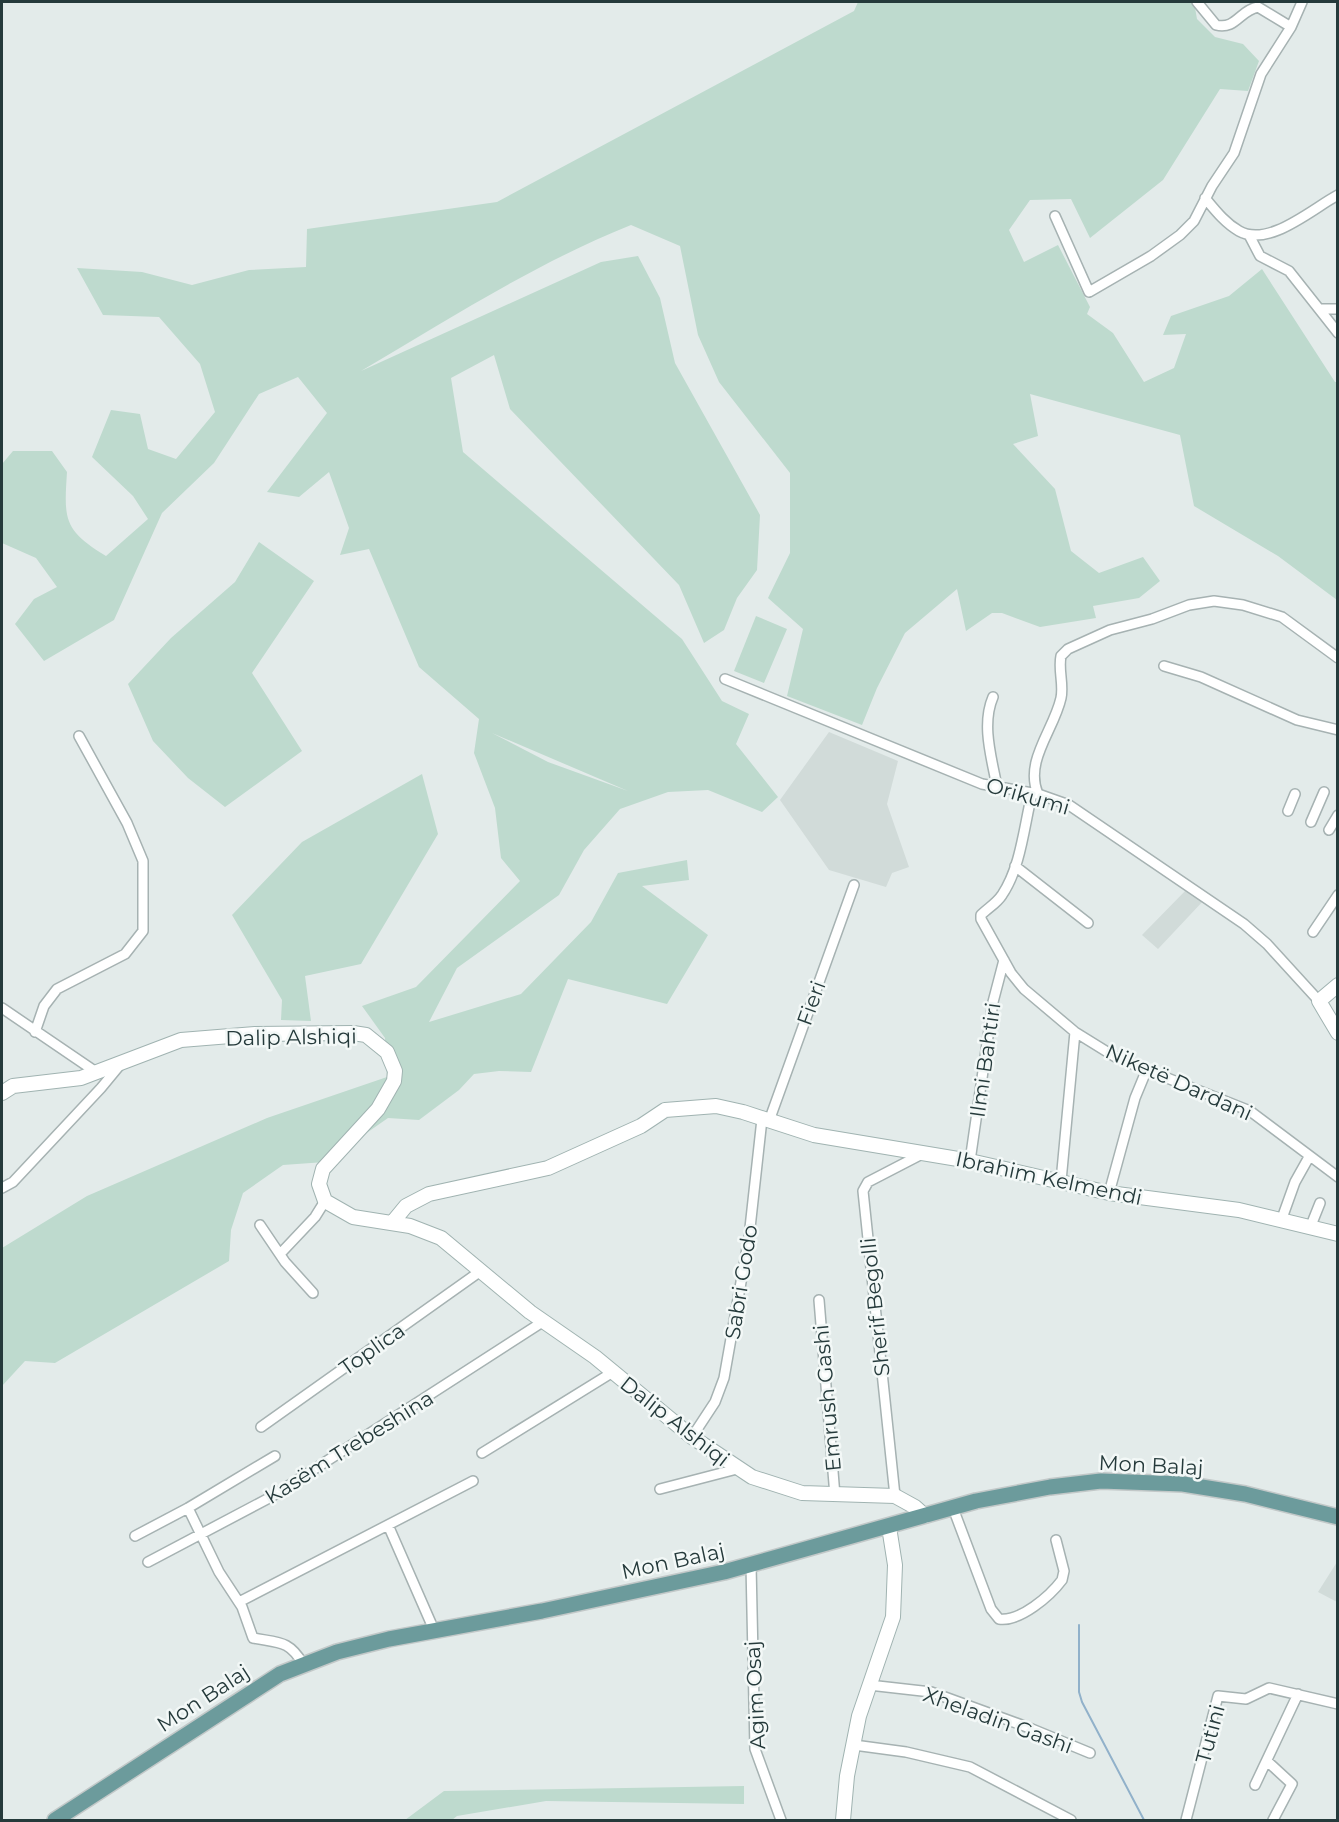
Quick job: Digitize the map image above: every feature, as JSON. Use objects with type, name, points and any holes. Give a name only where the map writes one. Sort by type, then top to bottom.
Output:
[{"type":"main road","name":"Mon Balaj","points":[[55,1821],[206,1720],[280,1674],[337,1652],[434,1630],[542,1611],[751,1565],[953,1508],[1018,1492],[1050,1487],[1101,1481],[1145,1482],[1236,1492],[1338,1517]]},
{"type":"street","points":[[1197,2],[1216,25],[1234,24],[1250,9],[1258,7],[1291,27]]},
{"type":"street","points":[[1055,216],[1089,292],[1180,235],[1194,221],[1205,198],[1238,144],[1261,74],[1291,27],[1302,2]]},
{"type":"street","points":[[1249,235],[1268,232],[1290,224],[1336,195],[1338,185]]},
{"type":"street","points":[[1205,198],[1228,223],[1249,235],[1260,256],[1289,271],[1322,309],[1338,333]]},
{"type":"street","points":[[1322,309],[1338,309]]},
{"type":"street","points":[[1088,923],[1015,866],[1035,794],[1034,769],[1059,704],[1061,656],[1079,643],[1110,630],[1152,619],[1188,605],[1214,601],[1243,605],[1282,617],[1338,658]]},
{"type":"street","points":[[1164,666],[1201,677],[1297,720],[1338,730]]},
{"type":"street","name":"Orikumi","points":[[725,680],[966,778],[1061,800],[1095,820],[1244,924],[1267,944],[1319,1001]]},
{"type":"street","points":[[993,698],[988,709],[987,724],[997,787]]},
{"type":"street","points":[[35,1032],[44,1006],[57,989],[125,954],[143,931],[143,861],[127,823],[79,736]]},
{"type":"street","points":[[1311,822],[1324,792]]},
{"type":"street","points":[[1287,811],[1295,794]]},
{"type":"street","points":[[1329,830],[1338,815]]},
{"type":"street","name":"Niketë Dardani","points":[[1015,866],[1004,892],[981,915],[981,919],[1004,960],[1024,989],[1075,1032],[1117,1058],[1250,1111],[1338,1177]]},
{"type":"street","name":"Fieri","points":[[766,1120],[854,885]]},
{"type":"street","points":[[1313,933],[1338,895]]},
{"type":"street","name":"Ilmi Bahtiri","points":[[970,1161],[993,1002],[1004,960]]},
{"type":"street","points":[[1338,985],[1319,1001],[1338,1033]]},
{"type":"street","points":[[2,1008],[96,1072]]},
{"type":"street","points":[[1061,1181],[1075,1032]]},
{"type":"street","name":"Dalip Alshiqi","points":[[2,1093],[13,1086],[81,1078],[181,1040],[255,1034],[353,1033],[366,1035],[376,1042],[392,1062],[394,1081],[378,1109],[323,1168],[318,1177],[325,1201],[353,1216],[426,1230],[441,1238],[544,1321],[613,1372],[692,1437],[737,1468],[785,1490],[835,1496],[895,1496]]},
{"type":"street","points":[[2,1188],[13,1182],[101,1088],[121,1062]]},
{"type":"street","points":[[1109,1193],[1136,1098],[1147,1069]]},
{"type":"street","name":"Ibrahim Kelmendi","points":[[392,1223],[406,1206],[417,1199],[448,1189],[548,1168],[640,1126],[665,1110],[716,1106],[814,1135],[970,1161],[1109,1193],[1233,1209],[1338,1234]]},
{"type":"street","name":"Sabri Godo","points":[[692,1437],[715,1402],[724,1378],[749,1237],[766,1120]]},
{"type":"street","name":"Sherif Begolli","points":[[895,1496],[863,1191],[868,1182],[924,1153]]},
{"type":"street","points":[[1281,1221],[1295,1182],[1309,1157]]},
{"type":"street","points":[[279,1254],[315,1217],[325,1201]]},
{"type":"street","points":[[1310,1228],[1320,1203]]},
{"type":"street","points":[[260,1225],[279,1254],[313,1293]]},
{"type":"street","name":"Toplica","points":[[261,1427],[482,1270]]},
{"type":"street","name":"Emrush Gashi","points":[[819,1300],[835,1496]]},
{"type":"street","name":"Kasëm Trebeshina","points":[[148,1562],[284,1489],[544,1321]]},
{"type":"street","name":"Dalip Alshiqi","points":[[482,1453],[613,1372]]},
{"type":"street","points":[[135,1536],[188,1508],[275,1456]]},
{"type":"street","name":"Dalip Alshiqi","points":[[660,1489],[737,1468]]},
{"type":"street","points":[[239,1602],[473,1480]]},
{"type":"street","points":[[895,1496],[915,1507],[925,1516]]},
{"type":"street","points":[[188,1508],[219,1572],[239,1602],[253,1638],[289,1645],[299,1655],[303,1664]]},
{"type":"street","points":[[953,1508],[991,1609],[999,1619],[1013,1618],[1031,1607],[1049,1594],[1062,1580],[1064,1571],[1056,1540]]},
{"type":"street","points":[[388,1525],[434,1630]]},
{"type":"street","points":[[843,1821],[859,1716],[893,1617],[895,1565],[889,1527]]},
{"type":"street","name":"Agim Osaj","points":[[751,1565],[755,1749],[781,1821]]},
{"type":"street","name":"Xheladin Gashi","points":[[869,1685],[931,1692],[1090,1753]]},
{"type":"street","name":"Tutini","points":[[1186,1821],[1218,1696],[1246,1699],[1269,1688],[1338,1704]]},
{"type":"street","points":[[1255,1785],[1298,1694]]},
{"type":"street","points":[[854,1746],[906,1752],[970,1767],[1071,1821]]},
{"type":"street","points":[[1267,1761],[1292,1784],[1273,1821]]},
{"type":"shaded area","points":[[829,732],[898,761],[887,804],[909,867],[892,873],[886,887],[829,870],[780,800]]},
{"type":"shaded area","points":[[1188,888],[1205,899],[1158,949],[1142,935]]},
{"type":"shaded area","points":[[1337,1562],[1337,1602],[1318,1592]]},
{"type":"green space","points":[[858,2],[1194,2],[1197,19],[1215,37],[1243,44],[1259,61],[1248,91],[1220,89],[1163,180],[1090,238],[1071,199],[1030,200],[1009,230],[1024,262],[1058,245],[1090,307],[1087,314],[1113,333],[1144,382],[1174,368],[1186,334],[1163,335],[1171,316],[1229,296],[1262,269],[1337,382],[1337,600],[1278,556],[1194,506],[1180,435],[1030,394],[1038,436],[1013,444],[1055,489],[1071,551],[1099,573],[1143,557],[1160,581],[1139,598],[1093,606],[1096,618],[1040,627],[1002,613],[992,613],[966,631],[957,589],[905,633],[877,688],[862,725],[787,696],[803,629],[768,598],[790,553],[790,473],[719,382],[698,335],[680,246],[631,225],[527,274],[460,312],[361,371],[601,262],[638,256],[660,298],[675,363],[760,515],[757,570],[737,598],[724,630],[704,643],[679,585],[510,409],[494,355],[451,378],[463,452],[682,639],[722,701],[749,714],[736,744],[778,797],[762,812],[708,790],[668,792],[620,809],[584,850],[559,895],[457,968],[429,1022],[521,994],[591,922],[618,873],[687,860],[689,880],[642,886],[708,935],[667,1004],[568,979],[531,1072],[499,1071],[474,1074],[459,1090],[419,1120],[388,1118],[325,1162],[283,1165],[243,1193],[231,1230],[229,1261],[55,1363],[25,1361],[2,1386],[2,1248],[87,1196],[267,1118],[387,1077],[385,1038],[362,1006],[416,987],[520,881],[501,858],[495,808],[474,753],[479,719],[419,667],[369,549],[340,555],[349,528],[329,472],[299,497],[267,492],[327,413],[298,377],[259,394],[214,463],[162,513],[114,620],[44,661],[15,624],[34,599],[57,587],[36,558],[2,543],[2,464],[13,451],[52,451],[67,472],[66,501],[69,522],[81,539],[106,556],[148,519],[133,496],[92,457],[111,410],[140,414],[148,449],[176,459],[215,412],[200,364],[159,317],[103,315],[77,268],[142,272],[192,285],[249,270],[306,267],[307,229],[497,202],[854,11]],"holes":[[[492,733],[628,791],[548,762]]]},
{"type":"green space","points":[[259,542],[314,581],[252,673],[302,751],[225,807],[188,778],[153,741],[128,684],[171,638],[235,582]]},
{"type":"green space","points":[[756,616],[787,629],[764,683],[734,671]]},
{"type":"green space","points":[[422,774],[438,834],[361,964],[305,976],[311,1021],[281,1020],[282,1000],[232,915],[302,842]]},
{"type":"green space","points":[[744,1786],[744,1804],[546,1801],[457,1816],[452,1820],[405,1820],[444,1791]]},
{"type":"waterway","points":[[1079,1625],[1079,1692],[1082,1702],[1144,1820]]}]
